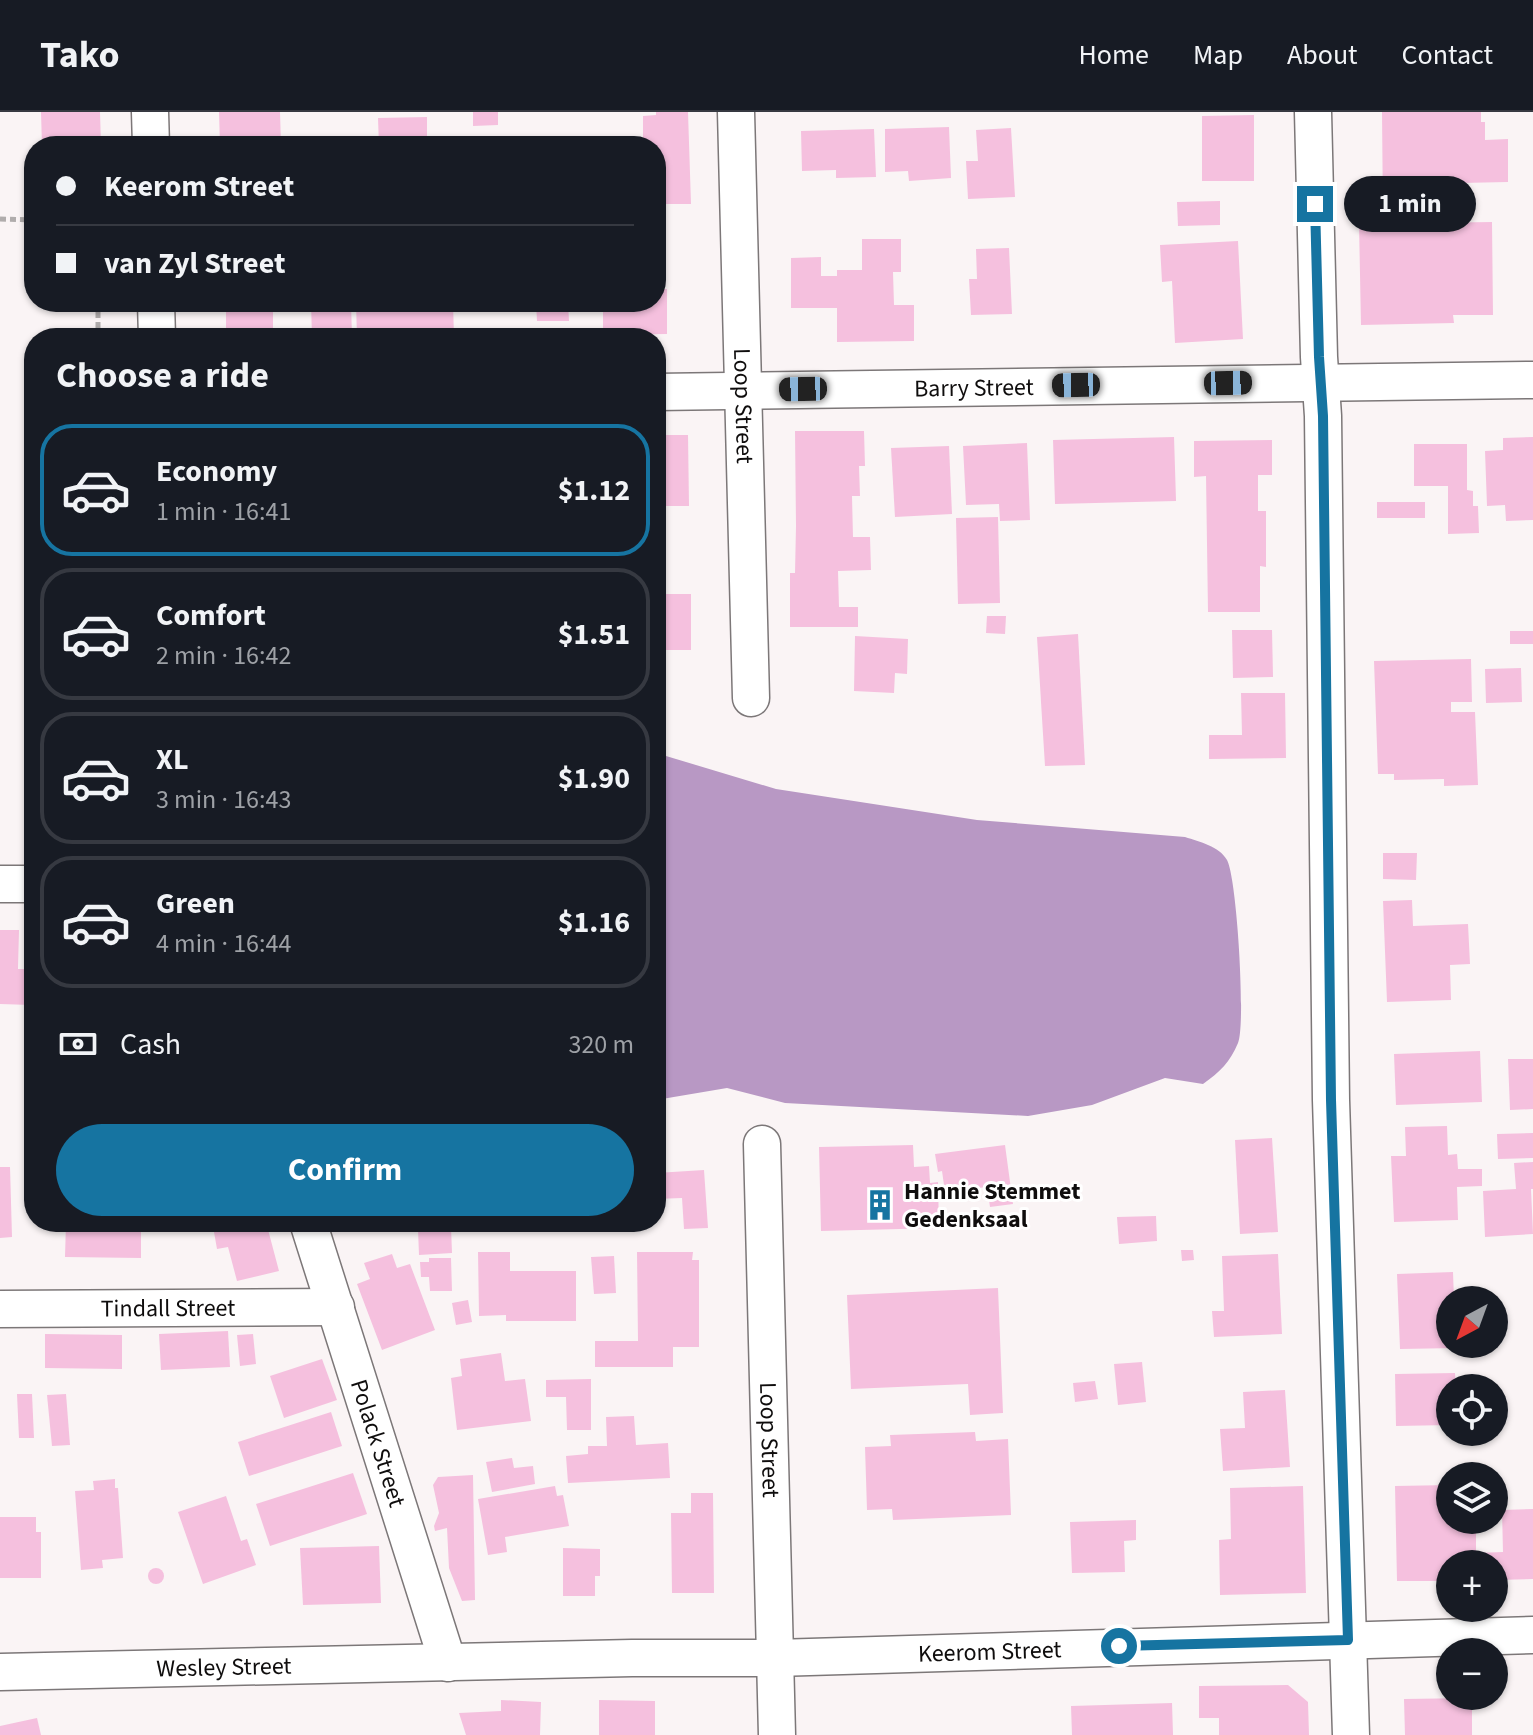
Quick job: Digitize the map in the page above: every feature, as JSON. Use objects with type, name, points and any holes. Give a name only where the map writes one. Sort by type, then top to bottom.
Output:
[{"type":"street","points":[[150,112],[151,136]]},
{"type":"street","name":"Loop Street","points":[[736,112],[751,698]]},
{"type":"street","points":[[1313,112],[1321,383],[1331,1100],[1351,1735]]},
{"type":"street","name":"Barry Street","points":[[666,392],[1533,380]]},
{"type":"street","points":[[0,884],[24,884]]},
{"type":"street","name":"Loop Street","points":[[762,1144],[777,1735]]},
{"type":"street","name":"Polack Street","points":[[311,1232],[448,1663]]},
{"type":"street","name":"Tindall Street","points":[[0,1309],[336,1307]]},
{"type":"street","name":"Keerom Street","points":[[448,1663],[776,1658],[1533,1635]]},
{"type":"street","name":"Wesley Street","points":[[0,1672],[448,1663]]},
{"type":"path","points":[[0,219],[24,220]]},
{"type":"shaded area","points":[[666,756],[776,789],[977,820],[1185,837],[1214,848],[1227,860],[1237,921],[1240,1030],[1235,1050],[1224,1066],[1203,1084],[1165,1078],[1092,1105],[1028,1116],[785,1103],[727,1088],[666,1098]]},
{"type":"building","points":[[41,112],[100,112],[101,136],[42,136]]},
{"type":"building","points":[[219,112],[280,112],[281,136],[220,136]]},
{"type":"building","points":[[473,112],[498,112],[498,125],[473,126]]},
{"type":"building","points":[[656,112],[688,112],[691,204],[666,204],[666,136],[643,136],[643,116],[656,115]]},
{"type":"building","points":[[1382,112],[1481,112],[1481,122],[1485,122],[1485,140],[1508,139],[1508,182],[1460,183],[1461,217],[1383,218]]},
{"type":"building","points":[[1254,115],[1254,181],[1202,181],[1202,116]]},
{"type":"building","points":[[427,117],[427,136],[379,136],[378,118]]},
{"type":"building","points":[[949,127],[951,178],[909,181],[908,171],[885,172],[885,129]]},
{"type":"building","points":[[1011,128],[1015,197],[968,199],[966,161],[978,161],[976,130]]},
{"type":"building","points":[[874,129],[876,177],[836,178],[836,170],[802,171],[801,131]]},
{"type":"building","points":[[1220,201],[1220,225],[1178,226],[1177,202]]},
{"type":"building","points":[[1492,222],[1493,315],[1453,315],[1454,323],[1361,325],[1359,224]]},
{"type":"building","points":[[862,239],[901,239],[901,272],[893,272],[894,305],[914,305],[914,341],[837,342],[837,308],[791,308],[791,258],[821,257],[821,276],[837,276],[837,270],[862,270]]},
{"type":"building","points":[[1238,241],[1243,339],[1175,343],[1172,281],[1162,282],[1160,245]]},
{"type":"building","points":[[1009,248],[1012,314],[971,315],[969,279],[977,279],[976,249]]},
{"type":"building","points":[[667,289],[667,334],[666,328],[603,328],[603,312],[666,312]]},
{"type":"building","points":[[226,312],[273,312],[273,328],[226,328]]},
{"type":"building","points":[[311,312],[351,312],[352,328],[312,328]]},
{"type":"building","points":[[356,312],[453,312],[454,328],[357,328]]},
{"type":"building","points":[[537,312],[569,312],[569,321],[537,321]]},
{"type":"building","points":[[795,431],[864,431],[865,466],[859,466],[860,496],[852,496],[853,537],[870,537],[871,570],[838,571],[839,607],[858,607],[858,627],[790,627],[790,573],[795,573]]},
{"type":"building","points":[[666,435],[688,435],[689,506],[666,506]]},
{"type":"building","points":[[1174,437],[1176,501],[1055,504],[1053,440]]},
{"type":"building","points":[[1533,437],[1533,520],[1506,521],[1505,505],[1487,506],[1485,451],[1503,450],[1503,438]]},
{"type":"building","points":[[1272,440],[1272,475],[1258,475],[1258,511],[1266,511],[1266,567],[1260,566],[1260,612],[1208,612],[1206,476],[1194,477],[1194,441]]},
{"type":"building","points":[[1027,443],[1030,520],[1000,521],[999,504],[966,505],[963,446]]},
{"type":"building","points":[[1414,444],[1467,444],[1467,490],[1473,491],[1473,506],[1478,506],[1479,533],[1448,534],[1448,486],[1414,486]]},
{"type":"building","points":[[949,446],[952,514],[895,517],[891,448]]},
{"type":"building","points":[[1377,502],[1425,502],[1425,518],[1377,518]]},
{"type":"building","points":[[998,517],[1000,603],[958,604],[956,518]]},
{"type":"building","points":[[666,594],[691,594],[691,650],[666,650]]},
{"type":"building","points":[[987,616],[1006,616],[1005,634],[986,633]]},
{"type":"building","points":[[1232,630],[1272,630],[1273,677],[1233,678]]},
{"type":"building","points":[[1510,631],[1533,631],[1533,644],[1510,644]]},
{"type":"building","points":[[1078,634],[1085,765],[1045,766],[1037,637]]},
{"type":"building","points":[[855,636],[908,639],[907,674],[895,673],[894,693],[854,691]]},
{"type":"building","points":[[1471,659],[1472,702],[1451,702],[1451,712],[1475,712],[1478,785],[1444,786],[1444,779],[1394,780],[1394,774],[1378,774],[1374,661]]},
{"type":"building","points":[[1521,668],[1522,702],[1486,703],[1485,669]]},
{"type":"building","points":[[1241,693],[1285,693],[1286,758],[1209,759],[1209,735],[1242,735]]},
{"type":"building","points":[[1383,853],[1417,853],[1416,880],[1383,879]]},
{"type":"building","points":[[1412,900],[1413,926],[1468,924],[1470,964],[1450,965],[1451,1000],[1387,1002],[1383,901]]},
{"type":"building","points":[[0,930],[19,930],[18,969],[24,969],[24,1005],[0,1004]]},
{"type":"building","points":[[1480,1051],[1482,1102],[1396,1105],[1394,1054]]},
{"type":"building","points":[[1508,1059],[1533,1059],[1533,1109],[1510,1110]]},
{"type":"building","points":[[1447,1126],[1448,1155],[1457,1154],[1458,1169],[1482,1169],[1482,1186],[1457,1187],[1458,1220],[1394,1222],[1391,1156],[1406,1156],[1405,1127]]},
{"type":"building","points":[[1533,1133],[1533,1158],[1498,1159],[1497,1134]]},
{"type":"building","points":[[1272,1138],[1278,1232],[1240,1234],[1235,1140]]},
{"type":"building","name":"Hannie Stemmet Gedenksaal","points":[[913,1145],[914,1167],[929,1166],[930,1183],[938,1182],[939,1228],[821,1231],[819,1147]]},
{"type":"building","points":[[1005,1145],[1013,1204],[990,1207],[987,1187],[945,1192],[942,1171],[938,1172],[935,1154]]},
{"type":"building","points":[[1533,1162],[1533,1234],[1485,1237],[1483,1191],[1516,1189],[1514,1163]]},
{"type":"building","points":[[0,1167],[10,1167],[12,1237],[0,1238]]},
{"type":"building","points":[[704,1170],[708,1228],[684,1229],[682,1198],[666,1199],[666,1172]]},
{"type":"building","points":[[1156,1216],[1157,1241],[1119,1244],[1117,1217]]},
{"type":"building","points":[[66,1232],[141,1232],[141,1258],[65,1257]]},
{"type":"building","points":[[214,1232],[269,1232],[279,1271],[237,1281],[228,1247],[217,1249]]},
{"type":"building","points":[[418,1232],[451,1232],[452,1253],[419,1255]]},
{"type":"building","points":[[1181,1250],[1193,1250],[1194,1260],[1182,1261]]},
{"type":"building","points":[[478,1252],[510,1252],[510,1271],[576,1271],[576,1321],[506,1321],[506,1315],[479,1316]]},
{"type":"building","points":[[637,1252],[693,1252],[692,1260],[699,1260],[699,1347],[673,1347],[673,1367],[595,1367],[595,1341],[638,1341]]},
{"type":"building","points":[[392,1254],[397,1268],[410,1264],[435,1330],[382,1350],[357,1284],[370,1279],[364,1263]]},
{"type":"building","points":[[1278,1254],[1282,1334],[1214,1337],[1212,1311],[1224,1311],[1222,1256]]},
{"type":"building","points":[[614,1256],[616,1293],[594,1294],[591,1257]]},
{"type":"building","points":[[429,1258],[451,1258],[452,1291],[430,1291],[429,1277],[421,1277],[420,1262],[429,1262]]},
{"type":"building","points":[[1453,1272],[1454,1286],[1436,1286],[1436,1348],[1400,1349],[1397,1274]]},
{"type":"building","points":[[998,1288],[1003,1413],[970,1415],[968,1384],[851,1389],[847,1295]]},
{"type":"building","points":[[468,1300],[472,1322],[456,1325],[452,1303]]},
{"type":"building","points":[[228,1331],[230,1367],[161,1370],[159,1334]]},
{"type":"building","points":[[45,1334],[122,1335],[122,1369],[45,1368]]},
{"type":"building","points":[[253,1334],[256,1364],[240,1366],[237,1335]]},
{"type":"building","points":[[501,1353],[505,1381],[525,1379],[531,1421],[457,1430],[451,1378],[462,1376],[460,1359]]},
{"type":"building","points":[[322,1359],[337,1400],[284,1418],[270,1376]]},
{"type":"building","points":[[1142,1362],[1146,1402],[1118,1405],[1114,1364]]},
{"type":"building","points":[[1455,1373],[1436,1374],[1436,1425],[1396,1426],[1395,1374]]},
{"type":"building","points":[[591,1379],[591,1430],[567,1430],[566,1397],[546,1397],[546,1380]]},
{"type":"building","points":[[1095,1381],[1098,1399],[1075,1402],[1073,1383]]},
{"type":"building","points":[[1285,1390],[1290,1467],[1223,1471],[1220,1429],[1245,1428],[1243,1392]]},
{"type":"building","points":[[17,1394],[32,1394],[34,1438],[19,1438]]},
{"type":"building","points":[[66,1394],[70,1445],[52,1446],[47,1395]]},
{"type":"building","points":[[331,1412],[342,1446],[249,1476],[238,1442]]},
{"type":"building","points":[[634,1416],[636,1445],[668,1443],[670,1478],[568,1483],[566,1456],[588,1454],[588,1446],[607,1446],[606,1417]]},
{"type":"building","points":[[975,1432],[976,1441],[1008,1439],[1011,1515],[893,1520],[892,1509],[867,1510],[865,1447],[891,1446],[890,1435]]},
{"type":"building","points":[[512,1458],[514,1468],[533,1466],[535,1484],[492,1492],[486,1462]]},
{"type":"building","points":[[353,1473],[367,1514],[270,1546],[256,1504]]},
{"type":"building","points":[[473,1475],[475,1600],[462,1601],[449,1568],[447,1528],[435,1531],[439,1513],[433,1485],[438,1477]]},
{"type":"building","points":[[115,1479],[123,1558],[102,1560],[103,1568],[81,1570],[75,1491],[94,1490],[93,1481]]},
{"type":"building","points":[[1436,1485],[1436,1534],[1476,1534],[1476,1550],[1436,1550],[1436,1581],[1397,1581],[1395,1486]]},
{"type":"building","points":[[555,1486],[557,1496],[563,1495],[569,1526],[505,1537],[507,1552],[488,1555],[478,1499]]},
{"type":"building","points":[[1303,1486],[1306,1593],[1220,1595],[1219,1540],[1231,1539],[1230,1488]]},
{"type":"building","points":[[691,1493],[713,1493],[714,1593],[672,1593],[671,1513],[691,1513]]},
{"type":"building","points":[[226,1496],[241,1541],[247,1539],[256,1565],[203,1584],[178,1512]]},
{"type":"building","points":[[1533,1509],[1533,1579],[1508,1580],[1508,1550],[1503,1550],[1503,1534],[1508,1534],[1508,1510]]},
{"type":"building","points":[[0,1517],[36,1517],[36,1532],[41,1532],[41,1578],[0,1578]]},
{"type":"building","points":[[1136,1520],[1136,1540],[1124,1541],[1125,1572],[1072,1573],[1070,1522]]},
{"type":"building","points":[[379,1546],[381,1603],[303,1605],[300,1548]]},
{"type":"building","points":[[563,1548],[600,1549],[600,1576],[595,1576],[595,1596],[563,1596]]},
{"type":"building","points":[[153,1568],[159,1568],[164,1576],[162,1582],[153,1584],[148,1579],[148,1573]]},
{"type":"building","points":[[1288,1685],[1308,1702],[1309,1735],[1219,1735],[1219,1718],[1199,1718],[1199,1686]]},
{"type":"building","points":[[1404,1699],[1436,1699],[1436,1710],[1472,1710],[1472,1735],[1405,1735]]},
{"type":"building","points":[[501,1700],[541,1702],[540,1735],[466,1735],[459,1713],[501,1711]]},
{"type":"building","points":[[599,1700],[655,1701],[655,1735],[599,1735]]},
{"type":"building","points":[[1172,1703],[1173,1735],[1072,1735],[1071,1706]]},
{"type":"building","points":[[37,1718],[41,1735],[0,1735],[0,1726]]},
{"type":"place","name":"Hannie Stemmet Gedenksaal","points":[[880,1205]]},
{"type":"route","points":[[1119,1646],[1348,1640],[1331,1100],[1323,416],[1315,204]]}]
